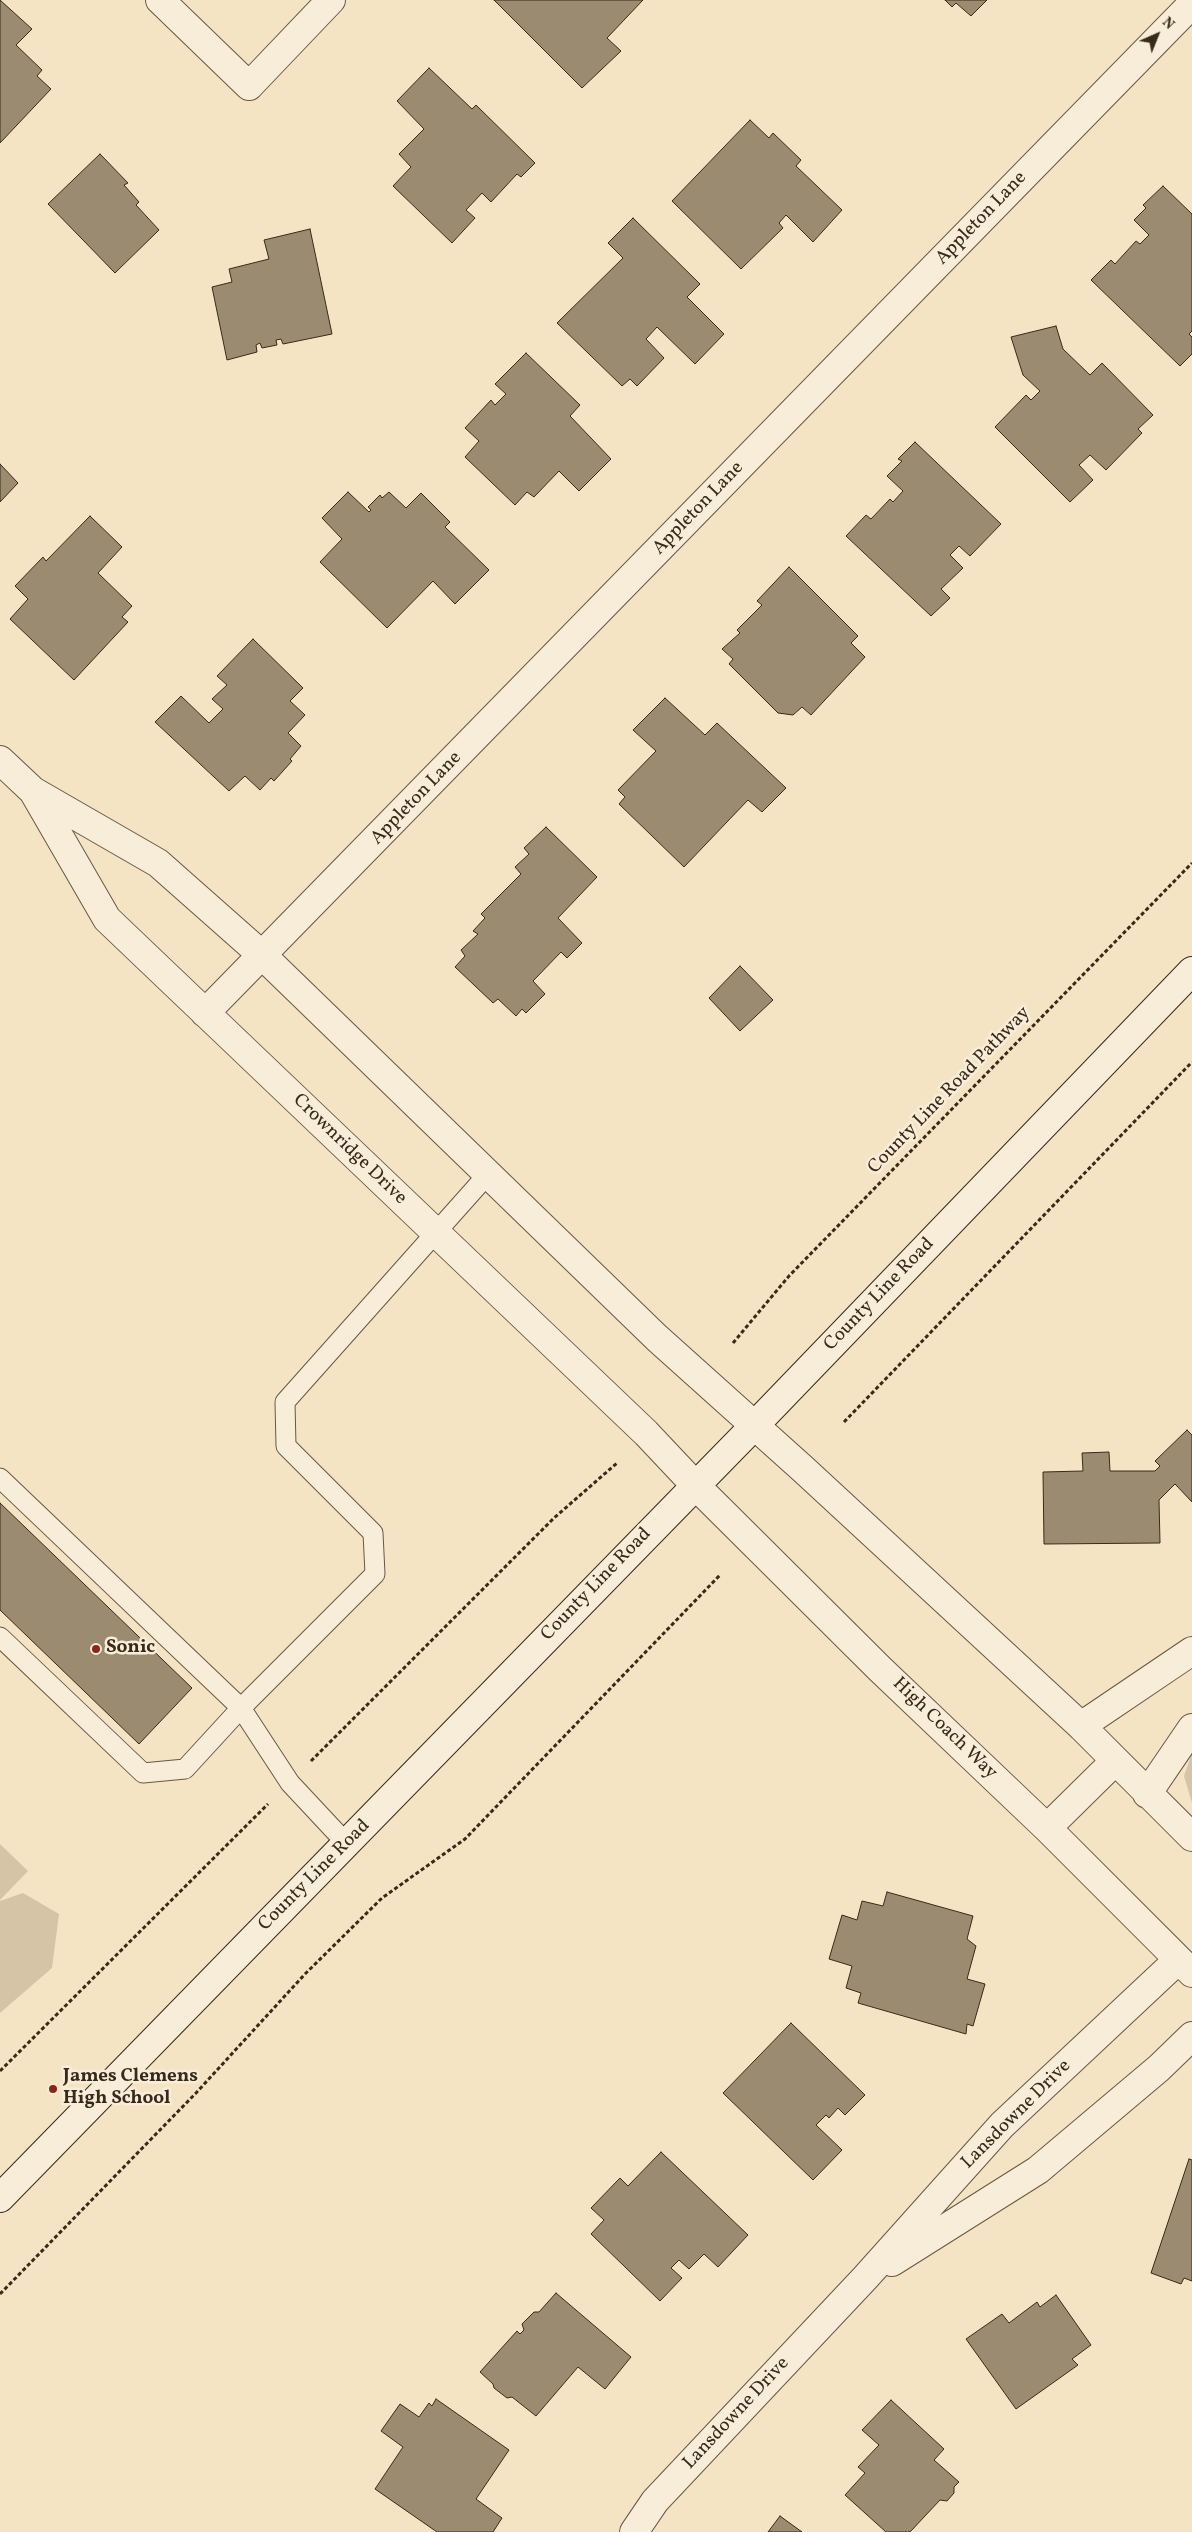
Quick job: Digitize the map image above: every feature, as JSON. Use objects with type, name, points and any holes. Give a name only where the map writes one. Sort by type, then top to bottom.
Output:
[{"type":"street","points":[[160,0],[249,86],[331,0]]},
{"type":"street","name":"Appleton Lane","points":[[205,1013],[1192,4]]},
{"type":"street","name":"Crownridge Drive","points":[[0,760],[33,791],[158,863],[262,955],[657,1338],[754,1425]]},
{"type":"street","name":"Crownridge Drive","points":[[33,791],[107,919],[646,1433],[695,1485]]},
{"type":"street","name":"County Line Road","points":[[0,2198],[754,1425],[1192,971]]},
{"type":"street","points":[[754,1425],[1082,1726],[1192,1837]]},
{"type":"street","name":"High Coach Way","points":[[695,1485],[880,1669],[1047,1828],[1185,1966]]},
{"type":"street","points":[[1082,1726],[1192,1651]]},
{"type":"street","points":[[1148,1794],[1192,1728]]},
{"type":"street","points":[[1047,1828],[1115,1761]]},
{"type":"street","name":"Lansdowne Drive","points":[[634,2532],[655,2501],[865,2278],[1002,2125],[1185,1966]]},
{"type":"street","name":"Lansdowne Drive","points":[[865,2278],[1038,2170],[1159,2068],[1192,2036]]},
{"type":"lane","points":[[0,1628],[6,1644],[143,1773],[185,1769],[241,1708],[375,1574],[373,1533],[286,1446],[285,1402],[488,1174]]},
{"type":"lane","points":[[0,1478],[241,1708],[290,1783],[346,1844]]},
{"type":"path","name":"County Line Road Pathway","points":[[733,1343],[789,1276],[1192,863]]},
{"type":"path","points":[[844,1422],[1192,1062]]},
{"type":"path","points":[[0,2294],[196,2094],[305,1974],[382,1898],[465,1839],[720,1575]]},
{"type":"shaded area","points":[[1192,1753],[1192,1803],[1184,1776]]},
{"type":"shaded area","points":[[0,1844],[28,1871],[0,1900]]},
{"type":"shaded area","points":[[23,1893],[59,1914],[52,1968],[0,2013],[0,1901]]},
{"type":"building","points":[[0,0],[32,29],[16,45],[42,70],[37,76],[51,89],[0,143]]},
{"type":"building","points":[[494,0],[643,0],[607,38],[621,51],[582,88]]},
{"type":"building","points":[[945,0],[987,0],[971,16],[956,3],[952,7]]},
{"type":"building","points":[[429,68],[472,109],[476,105],[535,163],[521,177],[517,174],[491,202],[482,193],[466,210],[475,218],[452,243],[393,186],[411,167],[399,154],[424,129],[397,101]]},
{"type":"building","points":[[750,120],[769,138],[773,133],[801,160],[796,166],[842,210],[813,242],[786,215],[779,223],[783,228],[741,269],[672,201]]},
{"type":"building","points":[[100,154],[128,183],[124,185],[139,202],[136,205],[159,230],[115,273],[48,204]]},
{"type":"building","points":[[1163,186],[1192,214],[1192,331],[1189,334],[1192,337],[1192,354],[1180,366],[1091,280],[1111,260],[1115,264],[1136,241],[1140,244],[1149,235],[1134,220],[1146,208],[1143,205]]},
{"type":"building","points":[[633,218],[700,284],[687,297],[724,334],[695,364],[657,327],[646,339],[664,358],[637,386],[630,379],[622,386],[557,323],[623,258],[608,243]]},
{"type":"building","points":[[310,229],[332,334],[283,344],[281,339],[276,340],[277,345],[262,348],[260,343],[256,345],[257,352],[227,360],[212,287],[232,282],[229,269],[269,259],[264,240]]},
{"type":"building","points":[[1056,326],[1063,349],[1090,375],[1102,363],[1153,415],[1138,429],[1142,433],[1106,470],[1090,455],[1079,465],[1093,480],[1070,502],[995,427],[1026,395],[1031,400],[1040,391],[1023,375],[1011,337]]},
{"type":"building","points":[[526,353],[580,405],[570,416],[611,459],[579,491],[559,471],[534,497],[527,492],[515,505],[465,457],[479,441],[465,428],[491,400],[495,405],[506,394],[495,384]]},
{"type":"building","points":[[915,442],[1001,524],[970,556],[959,546],[950,555],[963,568],[941,589],[950,598],[931,616],[846,536],[866,515],[871,519],[890,499],[893,502],[903,491],[887,476],[902,461],[898,459]]},
{"type":"building","points":[[0,464],[18,483],[0,502]]},
{"type":"building","points":[[348,492],[369,512],[371,510],[368,507],[380,495],[382,498],[389,492],[406,508],[421,493],[450,522],[445,527],[489,570],[455,604],[433,581],[387,628],[320,562],[342,539],[322,518]]},
{"type":"building","points":[[90,516],[122,547],[98,573],[132,606],[122,617],[128,622],[74,680],[10,619],[28,599],[15,586],[43,557],[46,561]]},
{"type":"building","points":[[789,567],[858,636],[851,643],[865,657],[811,715],[802,707],[793,715],[778,713],[729,664],[733,659],[722,649],[740,633],[737,630],[762,605],[757,601]]},
{"type":"building","points":[[253,639],[303,688],[290,701],[305,715],[288,733],[301,746],[290,759],[292,761],[274,781],[271,778],[260,790],[245,776],[229,791],[155,722],[181,696],[209,723],[223,709],[212,699],[227,685],[217,676]]},
{"type":"building","points":[[665,698],[705,735],[717,723],[786,788],[762,812],[748,800],[684,867],[619,804],[625,797],[618,790],[656,751],[633,730]]},
{"type":"building","points":[[546,827],[597,877],[558,918],[582,943],[567,958],[561,952],[533,981],[545,994],[526,1013],[522,1009],[516,1016],[498,999],[493,1003],[455,967],[465,956],[461,950],[478,934],[473,931],[485,918],[481,914],[521,874],[515,867],[529,854],[524,848]]},
{"type":"building","points":[[740,966],[773,1000],[740,1031],[709,998]]},
{"type":"building","points":[[1187,1430],[1192,1435],[1192,1502],[1175,1484],[1159,1500],[1160,1543],[1044,1544],[1043,1472],[1083,1471],[1082,1453],[1109,1452],[1110,1471],[1155,1471],[1160,1466],[1155,1461]]},
{"type":"building","name":"Sonic","points":[[0,1503],[192,1688],[139,1744],[0,1610]]},
{"type":"building","points":[[887,1892],[973,1916],[967,1939],[976,1946],[967,1979],[985,1984],[973,2026],[967,2024],[966,2034],[858,2003],[861,1993],[846,1988],[852,1966],[829,1959],[842,1915],[857,1920],[862,1901],[883,1906]]},
{"type":"building","points":[[791,2023],[865,2095],[845,2115],[838,2108],[829,2118],[826,2115],[816,2125],[842,2150],[813,2180],[723,2093]]},
{"type":"building","points":[[661,2152],[748,2235],[718,2267],[704,2254],[689,2269],[679,2260],[671,2268],[682,2278],[660,2301],[591,2234],[604,2220],[591,2208],[620,2178],[628,2186]]},
{"type":"building","points":[[1189,2159],[1192,2160],[1192,2281],[1184,2278],[1181,2284],[1151,2273]]},
{"type":"building","points":[[556,2293],[631,2357],[605,2389],[578,2367],[536,2416],[512,2397],[507,2398],[494,2388],[493,2384],[480,2372],[517,2331],[520,2334],[524,2330],[522,2324],[534,2312],[539,2312]]},
{"type":"building","points":[[1056,2295],[1091,2345],[1072,2359],[1078,2365],[1016,2409],[966,2339],[1002,2314],[1009,2323],[1037,2302],[1040,2307]]},
{"type":"building","points":[[436,2399],[509,2450],[476,2499],[502,2518],[493,2532],[437,2532],[375,2489],[403,2447],[381,2431],[400,2404],[419,2417],[429,2403],[432,2406]]},
{"type":"building","points":[[891,2400],[944,2449],[934,2460],[959,2482],[954,2487],[954,2493],[947,2501],[940,2500],[910,2532],[886,2532],[845,2495],[865,2473],[858,2467],[879,2445],[862,2430]]},
{"type":"building","points":[[780,2516],[802,2532],[768,2532]]},
{"type":"place","name":"Sonic","points":[[96,1649]]},
{"type":"place","name":"James Clemens High School","points":[[53,2089]]}]
